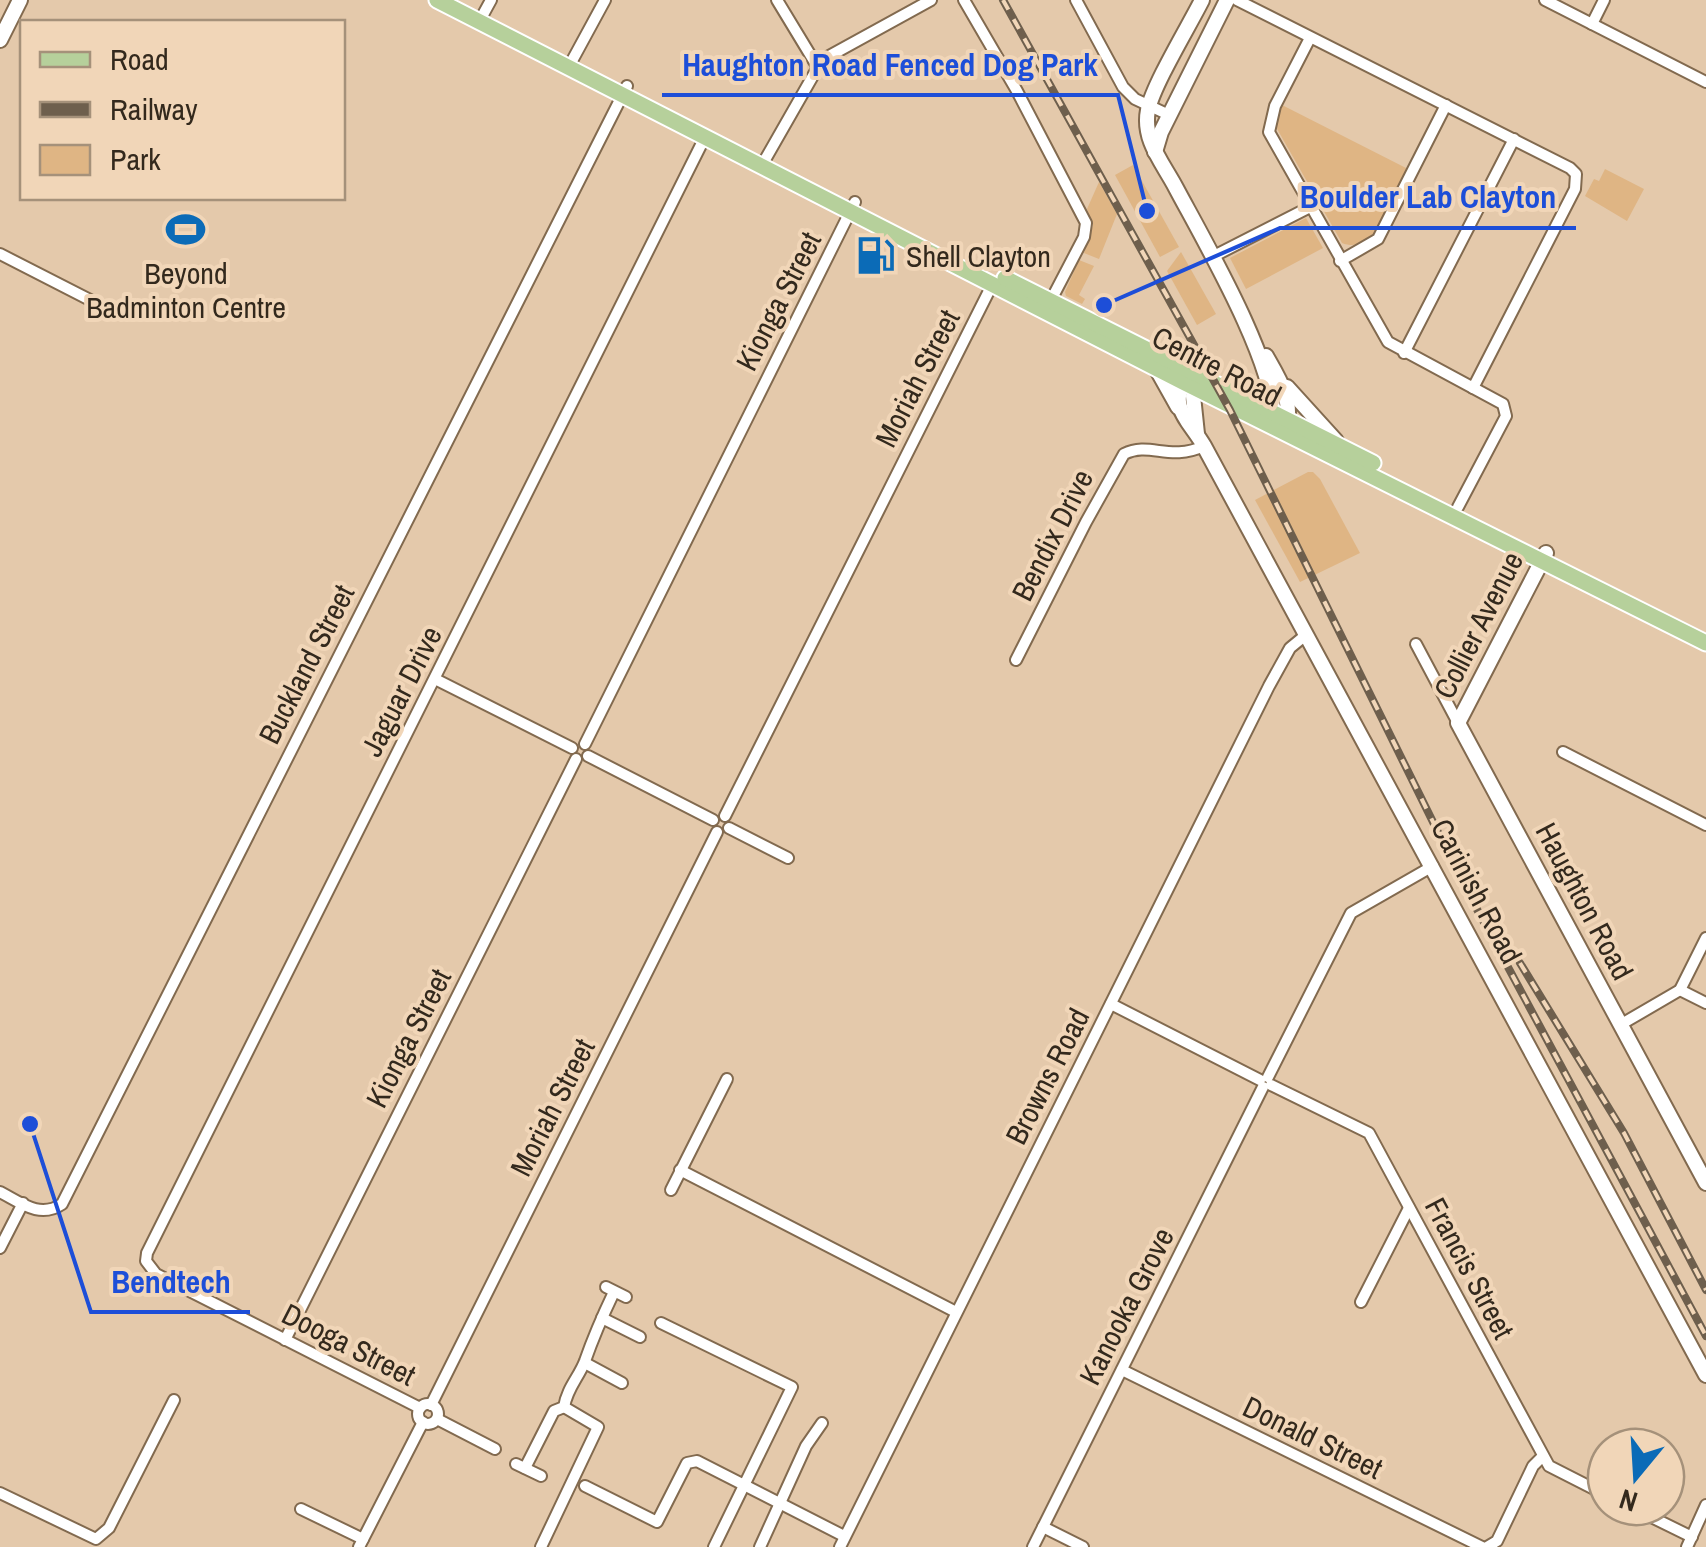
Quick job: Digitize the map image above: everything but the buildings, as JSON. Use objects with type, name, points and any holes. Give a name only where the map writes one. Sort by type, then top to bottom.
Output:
[{"type":"main road","name":"Centre Road","points":[[436,0],[485,12],[705,137],[764,161]]},
{"type":"main road","name":"Centre Road","points":[[458,0],[624,90],[1192,380],[1213,396],[1339,445],[1544,557],[1706,633]]},
{"type":"main road","name":"Centre Road","points":[[853,206],[992,283],[1049,305],[1155,366],[1248,398],[1279,421],[1706,643]]},
{"type":"street","points":[[0,40],[20,0]]},
{"type":"street","points":[[573,59],[605,0]]},
{"type":"street","points":[[778,0],[817,66]]},
{"type":"street","points":[[764,161],[817,66],[931,0]]},
{"type":"street","points":[[964,0],[1086,223],[1084,237],[1049,305]]},
{"type":"street","points":[[1076,0],[1122,87],[1169,116]]},
{"type":"street","points":[[1202,0],[1148,106],[1147,127],[1155,153],[1271,374],[1279,421]]},
{"type":"street","points":[[1155,153],[1158,138],[1226,0]]},
{"type":"street","points":[[1237,0],[1570,168],[1577,181],[1473,388]]},
{"type":"street","points":[[1546,0],[1706,82]]},
{"type":"street","points":[[1592,24],[1604,0]]},
{"type":"street","points":[[1310,38],[1274,106],[1269,132],[1388,342],[1503,404],[1506,416],[1458,508]]},
{"type":"street","name":"Buckland Street","points":[[23,1203],[38,1212],[51,1211],[62,1204],[624,90]]},
{"type":"street","points":[[1340,261],[1378,239],[1446,105]]},
{"type":"street","name":"Jaguar Drive","points":[[150,1268],[147,1254],[705,137]]},
{"type":"street","points":[[1404,353],[1514,139]]},
{"type":"street","name":"Kionga Street","points":[[285,1340],[853,206]]},
{"type":"street","points":[[1212,257],[1310,206]]},
{"type":"street","points":[[0,254],[94,302]]},
{"type":"street","name":"Moriah Street","points":[[426,1406],[992,283]]},
{"type":"street","name":"Carinish Road","points":[[1155,366],[1185,422],[1199,434]]},
{"type":"street","points":[[1248,398],[1271,374]]},
{"type":"street","points":[[1271,374],[1339,445]]},
{"type":"street","points":[[1178,406],[1192,380]]},
{"type":"street","name":"Carinish Road","points":[[1192,380],[1199,434],[1706,1375]]},
{"type":"street","points":[[1199,434],[1200,410],[1213,396]]},
{"type":"street","name":"Bendix Drive","points":[[1016,660],[1124,454],[1145,449],[1182,455],[1199,434]]},
{"type":"street","name":"Collier Avenue","points":[[1458,722],[1544,557]]},
{"type":"street","name":"Browns Road","points":[[842,1541],[1269,686],[1290,648],[1306,634]]},
{"type":"street","name":"Haughton Road","points":[[1416,644],[1706,1183]]},
{"type":"street","points":[[435,679],[788,858]]},
{"type":"street","points":[[1563,752],[1706,825]]},
{"type":"street","name":"Kanooka Grove","points":[[1034,1547],[1351,913],[1433,866]]},
{"type":"street","points":[[1620,1024],[1680,990],[1706,938]]},
{"type":"street","points":[[1680,990],[1706,1003]]},
{"type":"street","name":"Francis Street","points":[[1111,1004],[1368,1133],[1549,1466],[1586,1484]]},
{"type":"street","points":[[671,1190],[726,1079]]},
{"type":"street","points":[[680,1170],[956,1312]]},
{"type":"street","points":[[0,1192],[23,1203],[0,1248]]},
{"type":"street","points":[[1361,1302],[1409,1208]]},
{"type":"street","name":"Dooga Street","points":[[150,1268],[285,1340],[426,1406]]},
{"type":"street","points":[[564,1406],[585,1363],[610,1289],[626,1297]]},
{"type":"street","points":[[602,1318],[640,1337]]},
{"type":"street","points":[[660,1322],[792,1388],[714,1547]]},
{"type":"street","points":[[585,1363],[622,1382]]},
{"type":"street","name":"Donald Street","points":[[1122,1370],[1484,1547],[1496,1541],[1534,1466],[1543,1456]]},
{"type":"street","points":[[0,1493],[91,1540],[96,1539],[109,1528],[174,1400]]},
{"type":"street","points":[[426,1406],[438,1410],[431,1424],[418,1416],[426,1406]]},
{"type":"street","points":[[541,1476],[521,1466],[554,1411],[564,1406]]},
{"type":"street","points":[[541,1547],[598,1427],[564,1406]]},
{"type":"street","name":"Dooga Street","points":[[437,1418],[495,1449]]},
{"type":"street","points":[[301,1510],[361,1543],[423,1422]]},
{"type":"street","points":[[760,1547],[806,1446],[822,1423]]},
{"type":"street","points":[[585,1486],[657,1522],[690,1460],[780,1503],[842,1541]]},
{"type":"street","points":[[1664,1527],[1689,1542],[1706,1506]]},
{"type":"street","points":[[1044,1527],[1082,1547]]},
{"type":"green space","points":[[1282,105],[1408,169],[1384,221],[1366,241],[1355,245],[1342,243],[1276,127]]},
{"type":"green space","points":[[1133,165],[1179,247],[1160,257],[1115,175]]},
{"type":"green space","points":[[1605,169],[1644,189],[1627,221],[1585,196]]},
{"type":"green space","points":[[1099,182],[1117,214],[1099,259],[1084,253],[1093,225],[1087,209]]},
{"type":"green space","points":[[1306,218],[1323,248],[1246,289],[1230,258]]},
{"type":"green space","points":[[1181,252],[1216,314],[1197,325],[1167,271]]},
{"type":"green space","points":[[1079,260],[1094,266],[1079,295],[1085,299],[1082,304],[1065,292]]},
{"type":"green space","points":[[1308,472],[1320,479],[1360,553],[1300,582],[1255,500]]},
{"type":"railway","points":[[1003,0],[1230,410],[1465,887],[1706,1336]]},
{"type":"railway","points":[[1520,963],[1624,1133],[1706,1290]]},
{"type":"place","name":"Haughton Road Fenced Dog Park","points":[[1147,211]]},
{"type":"place","name":"Beyond Badminton Centre","points":[[186,229]]},
{"type":"place","name":"Shell Clayton","points":[[876,256]]},
{"type":"place","name":"Boulder Lab Clayton","points":[[1104,305]]},
{"type":"place","name":"Bendtech","points":[[30,1124]]}]
